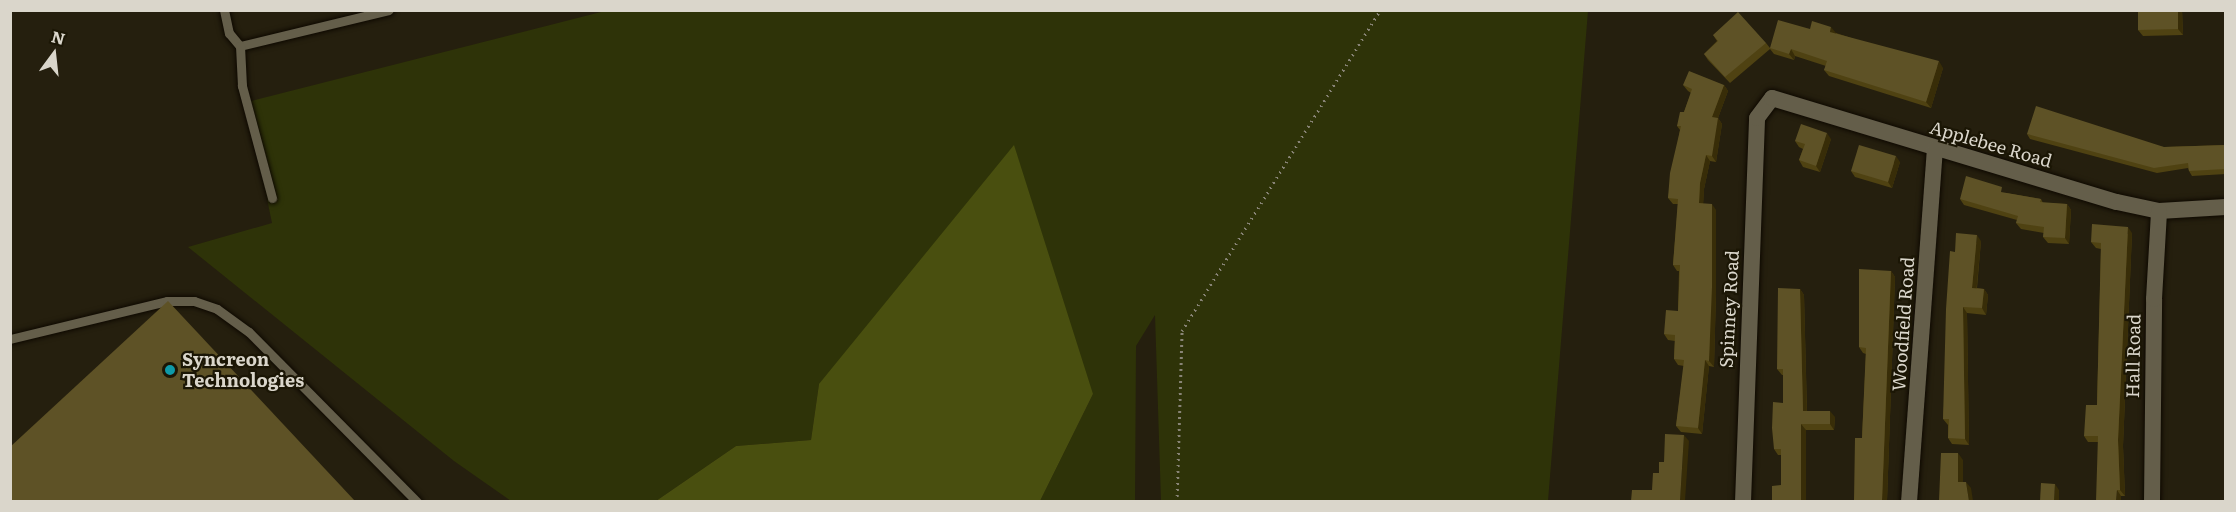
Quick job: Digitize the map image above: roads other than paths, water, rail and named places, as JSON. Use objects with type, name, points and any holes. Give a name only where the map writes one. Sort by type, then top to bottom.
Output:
[{"type":"street","name":"Applebee Road","points":[[1757,118],[1772,98],[1935,149],[2159,211],[2226,207]]},
{"type":"street","name":"Spinney Road","points":[[1743,501],[1757,118]]},
{"type":"street","name":"Woodfield Road","points":[[1909,501],[1935,149]]},
{"type":"street","name":"Hall Road","points":[[2152,501],[2152,357],[2159,211]]},
{"type":"lane","points":[[224,10],[229,33],[240,46],[242,86],[272,198]]},
{"type":"lane","points":[[240,46],[389,10]]},
{"type":"lane","points":[[10,339],[167,301],[194,301],[217,309],[249,332],[417,501]]},
{"type":"place","name":"Syncreon Technologies","points":[[170,370]]}]
